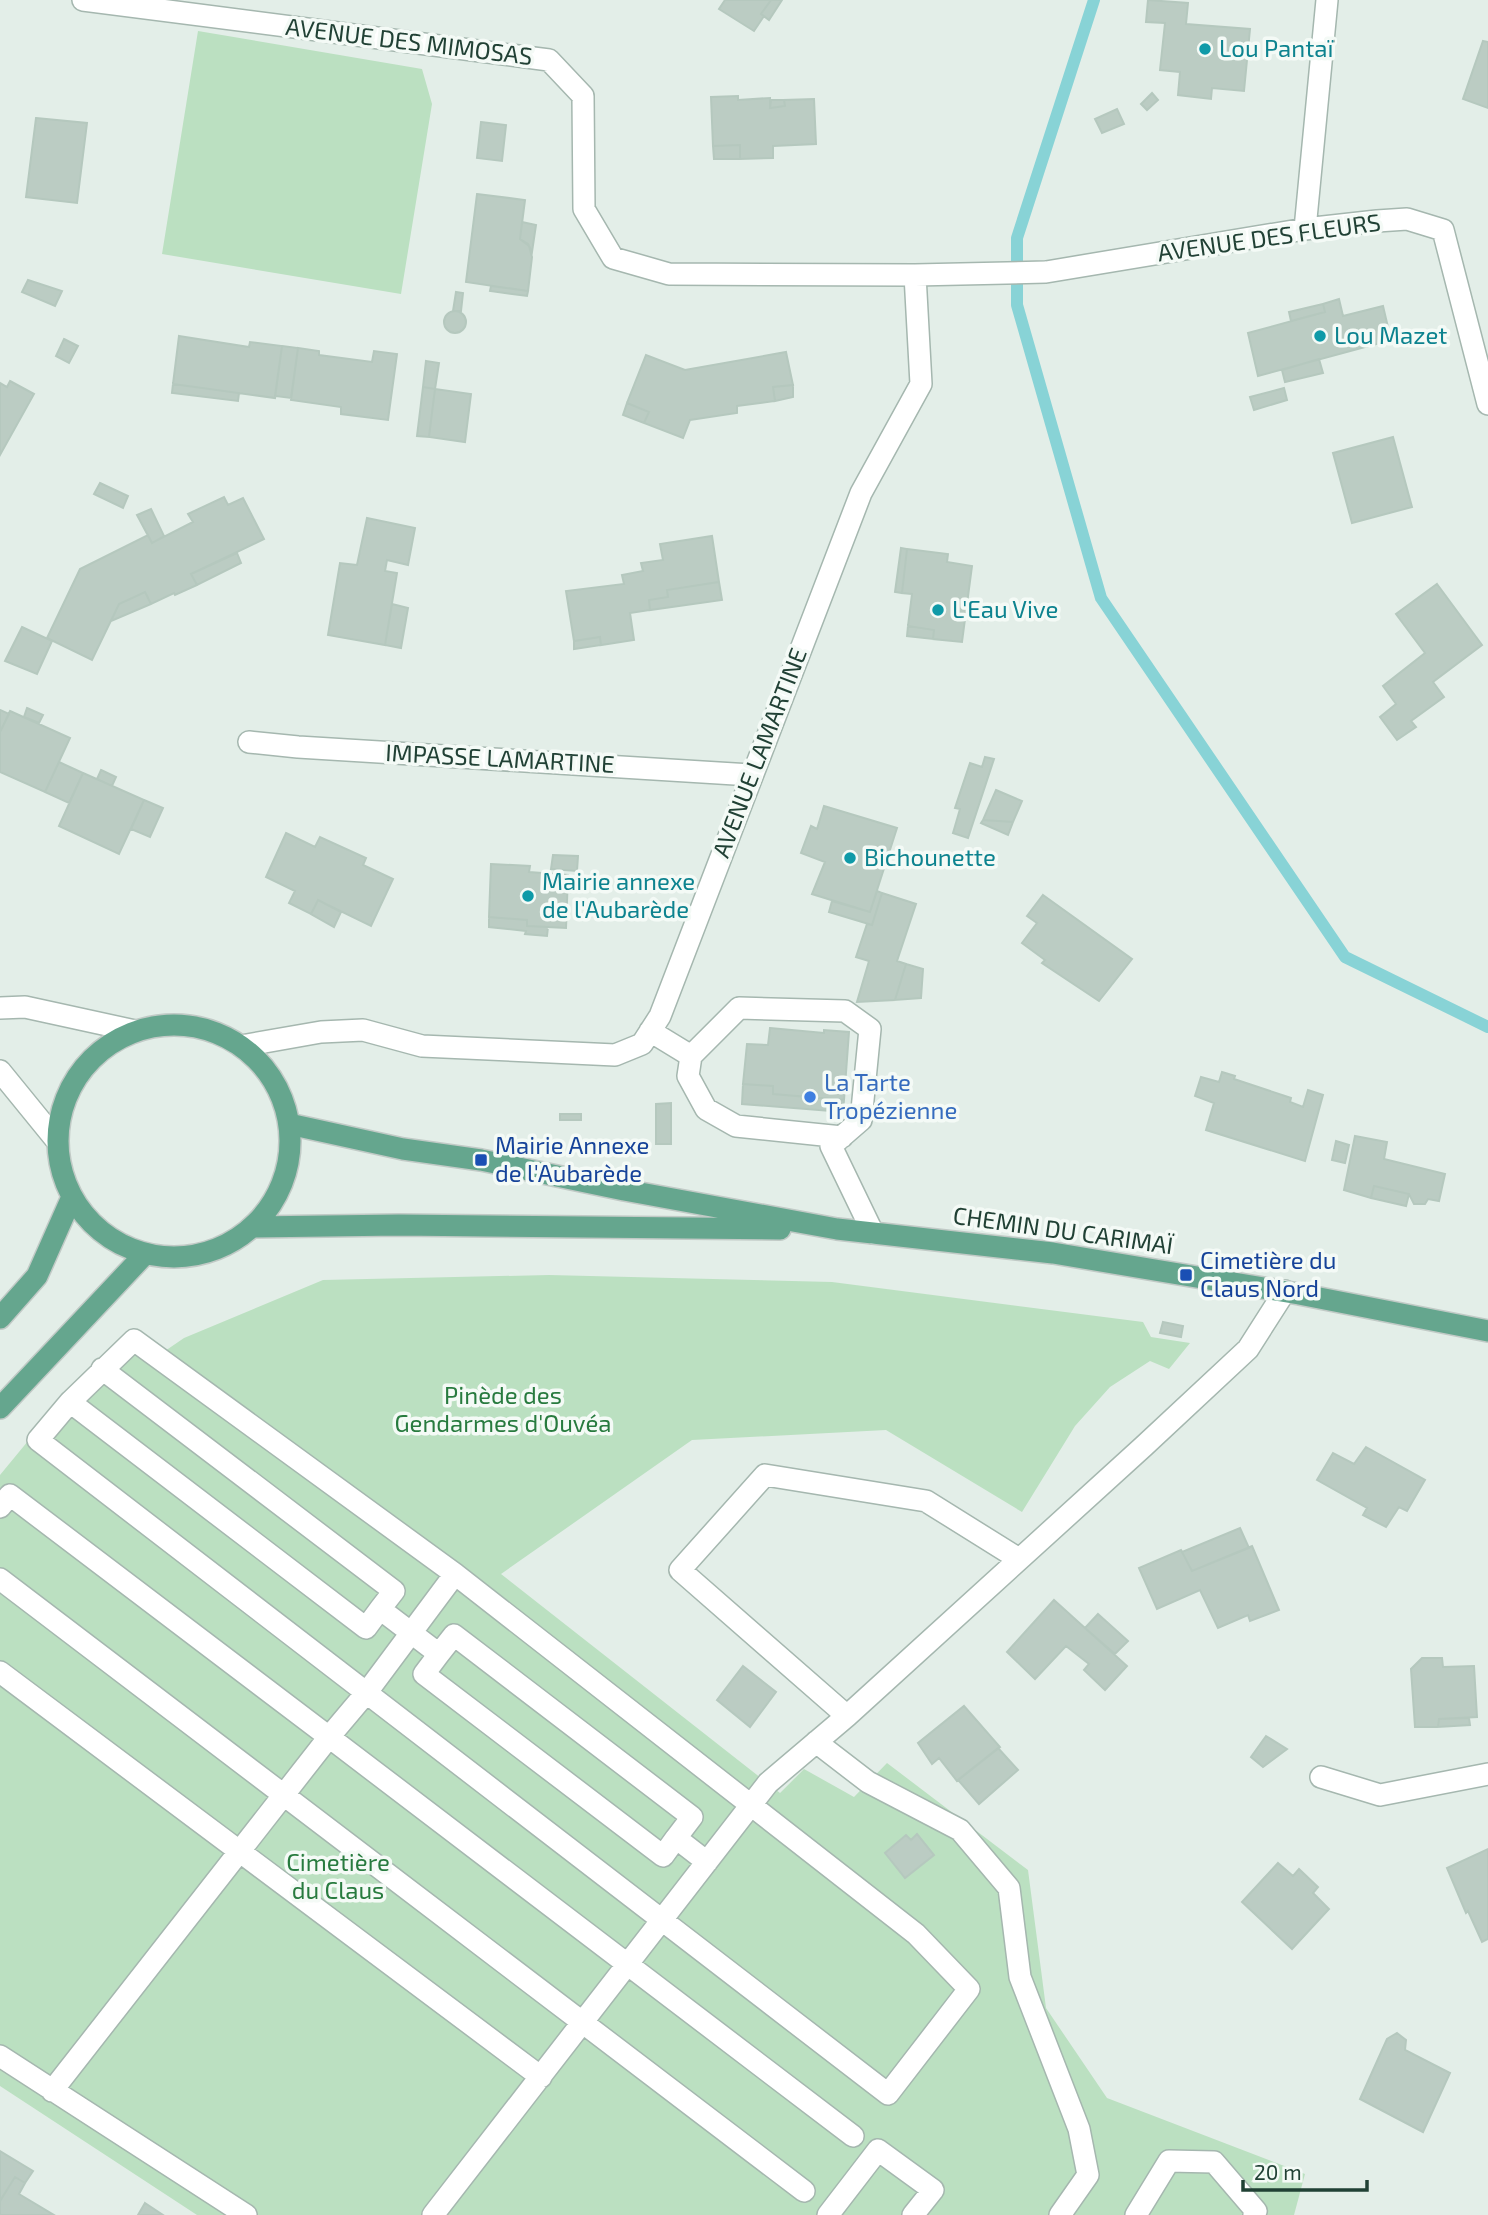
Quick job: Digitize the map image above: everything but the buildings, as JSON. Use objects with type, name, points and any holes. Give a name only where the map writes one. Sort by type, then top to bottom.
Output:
[{"type":"main road","points":[[162,1025],[190,1026],[216,1033],[241,1046],[264,1067],[280,1094],[289,1124],[289,1161],[276,1197],[253,1227],[221,1248],[183,1258],[145,1254],[115,1242],[90,1222],[72,1197],[61,1170],[57,1141],[63,1106],[78,1074],[103,1049],[135,1031],[162,1025]]},
{"type":"main road","name":"CHEMIN DU CARIMAÏ","points":[[289,1124],[403,1149],[481,1160],[624,1190],[837,1229],[1053,1253],[1285,1292],[1488,1331]]},
{"type":"main road","points":[[0,1318],[37,1276],[72,1197]]},
{"type":"main road","name":"CHEMIN DU CARIMAÏ","points":[[253,1227],[398,1225],[837,1229]]},
{"type":"main road","points":[[0,1408],[145,1254]]},
{"type":"street","name":"AVENUE DES MIMOSAS","points":[[83,0],[549,60],[583,96],[584,209],[613,258],[669,274],[915,275]]},
{"type":"street","points":[[1305,229],[1327,0]]},
{"type":"street","name":"AVENUE DES FLEURS","points":[[915,275],[1046,272],[1305,229],[1407,219],[1443,230],[1488,404]]},
{"type":"street","name":"AVENUE LAMARTINE","points":[[241,1046],[321,1032],[363,1030],[422,1046],[615,1055],[642,1044],[660,1016],[861,494],[920,384],[915,275]]},
{"type":"street","name":"IMPASSE LAMARTINE","points":[[249,742],[751,775]]},
{"type":"street","points":[[0,1008],[25,1007],[135,1031]]},
{"type":"street","points":[[842,1137],[736,1126],[706,1109],[688,1076],[691,1056],[739,1008],[845,1011],[870,1029],[861,1121],[842,1137],[831,1146],[873,1233]]},
{"type":"street","points":[[650,1031],[691,1056]]},
{"type":"street","points":[[0,1071],[57,1141]]},
{"type":"street","points":[[433,2215],[768,1783],[847,1716],[1248,1349],[1285,1292]]},
{"type":"street","points":[[134,1340],[455,1574],[916,1934],[969,1989],[888,2094],[38,1440],[102,1369],[134,1340]]},
{"type":"street","points":[[70,1402],[366,1628],[394,1591],[102,1369]]},
{"type":"street","points":[[847,1716],[680,1570],[765,1475],[926,1501],[1019,1559]]},
{"type":"street","points":[[0,1507],[10,1494],[853,2136]]},
{"type":"street","points":[[52,2091],[367,1692],[455,1574]]},
{"type":"street","points":[[0,1579],[804,2191]]},
{"type":"street","points":[[380,1609],[439,1654]]},
{"type":"street","points":[[454,1635],[692,1817],[663,1856],[424,1674],[439,1654],[454,1635]]},
{"type":"street","points":[[0,1672],[541,2077]]},
{"type":"street","points":[[816,1742],[868,1782],[960,1830],[1009,1888],[1020,1977],[1080,2129],[1088,2175],[1060,2215]]},
{"type":"street","points":[[1321,1777],[1380,1795],[1488,1774]]},
{"type":"street","points":[[676,1838],[707,1862]]},
{"type":"street","points":[[0,2056],[246,2215]]},
{"type":"street","points":[[828,2215],[878,2150],[933,2190],[913,2215]]},
{"type":"street","points":[[1136,2215],[1169,2161],[1214,2162],[1256,2211],[1254,2215]]},
{"type":"green space","points":[[198,31],[422,69],[432,104],[401,294],[162,254]]},
{"type":"green space","name":"Cimetière du Claus","points":[[549,1275],[832,1282],[1143,1322],[1151,1337],[1190,1343],[1169,1369],[1150,1361],[1110,1387],[1075,1426],[1022,1512],[886,1430],[692,1440],[501,1574],[780,1793],[804,1769],[854,1797],[887,1763],[1028,1870],[1046,2008],[1107,2098],[1305,2174],[1294,2215],[197,2215],[0,2086],[0,1475],[47,1418],[106,1356],[165,1351],[184,1338],[323,1280]]},
{"type":"waterway","points":[[1094,0],[1017,238],[1017,305],[1101,598],[1345,957],[1488,1027]]},
{"type":"place","name":"Lou Pantaï","points":[[1205,49]]},
{"type":"place","name":"Lou Mazet","points":[[1320,336]]},
{"type":"place","name":"L'Eau Vive","points":[[938,610]]},
{"type":"place","name":"Bichounette","points":[[850,858]]},
{"type":"place","name":"Mairie annexe de l'Aubarède","points":[[528,896]]},
{"type":"place","name":"La Tarte Tropézienne","points":[[810,1097]]},
{"type":"place","name":"Mairie Annexe de l'Aubarède","points":[[481,1160]]},
{"type":"place","name":"Cimetière du Claus Nord","points":[[1186,1275]]},
{"type":"park label","name":"Pinède des Gendarmes d'Ouvéa","points":[[503,1410]]}]
